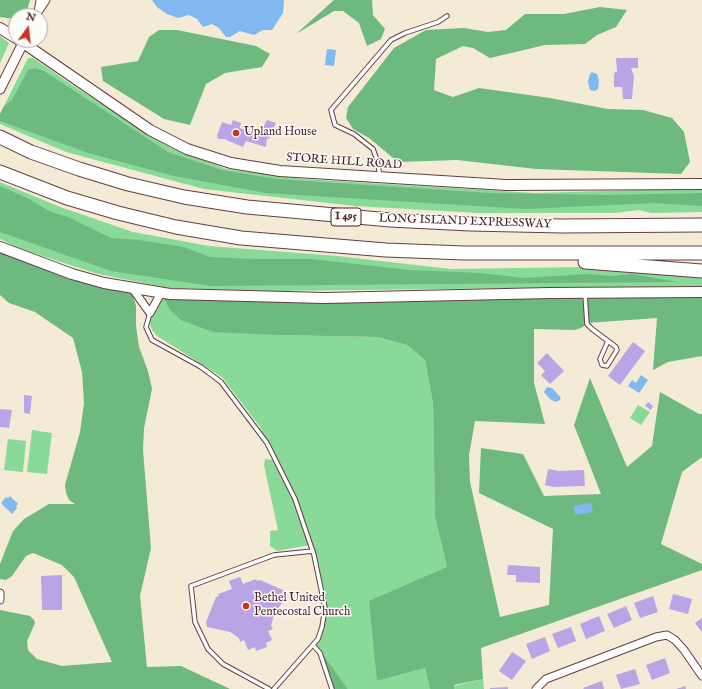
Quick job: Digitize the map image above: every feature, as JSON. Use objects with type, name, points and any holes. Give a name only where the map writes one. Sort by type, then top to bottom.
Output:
[{"type":"highway","name":"LONG ISLAND EXPRESSWAY","points":[[0,137],[65,164],[128,184],[184,197],[246,207],[390,220],[470,224],[562,226],[702,225]]},
{"type":"highway","points":[[0,172],[67,198],[118,213],[176,227],[241,238],[314,245],[464,253],[702,271]]},
{"type":"highway","points":[[464,253],[702,253]]},
{"type":"main road","name":"STORE HILL ROAD","points":[[32,48],[144,126],[175,144],[199,154],[231,163],[263,169],[528,186],[702,184]]},
{"type":"main road","points":[[0,247],[72,274],[161,293],[325,298],[702,292]]},
{"type":"street","points":[[0,89],[17,48]]},
{"type":"street","points":[[132,288],[150,313],[161,293]]},
{"type":"street","points":[[0,593],[0,600]]},
{"type":"street","points":[[536,689],[546,679],[656,637],[667,636],[675,640],[684,650],[702,676]]},
{"type":"lane","points":[[380,177],[377,160],[373,149],[354,134],[335,125],[331,110],[391,40],[405,33],[438,22],[447,16]]},
{"type":"lane","points":[[585,293],[587,324],[616,347],[617,350],[607,366],[602,365],[600,359],[608,341]]},
{"type":"lane","points":[[150,313],[146,327],[152,340],[201,367],[221,382],[267,443],[295,499],[313,551],[325,608],[318,639],[274,689]]},
{"type":"lane","points":[[269,689],[223,664],[208,649],[195,622],[191,586],[274,555],[313,551]]},
{"type":"lane","points":[[313,645],[320,653],[332,689]]},
{"type":"green space","points":[[0,0],[30,0],[28,8],[8,8],[8,18],[0,17]]},
{"type":"green space","points":[[334,0],[372,0],[373,15],[385,29],[381,39],[367,46],[359,23],[343,11],[334,11],[296,34]]},
{"type":"green space","points":[[600,7],[627,10],[616,27],[597,35],[585,44],[545,45],[490,58],[473,48],[463,46],[436,59],[434,90],[453,97],[479,88],[550,98],[608,109],[643,110],[672,118],[684,132],[690,162],[681,174],[536,169],[457,160],[398,162],[369,138],[353,129],[346,118],[348,107],[394,48],[426,30],[464,28],[488,32],[506,30],[525,14],[564,14]]},
{"type":"green space","points":[[159,30],[177,30],[256,46],[270,54],[262,67],[225,73],[206,84],[190,125],[164,119],[103,81],[101,67],[138,61],[149,37]]},
{"type":"green space","points":[[0,36],[8,42],[8,45],[0,63]]},
{"type":"green space","points":[[28,58],[33,58],[75,87],[171,148],[227,169],[303,179],[535,193],[702,188],[702,212],[651,213],[639,210],[615,213],[479,213],[355,206],[204,189],[66,152],[0,124],[0,114]]},
{"type":"green space","points":[[35,68],[44,71],[168,152],[222,170],[276,179],[490,193],[606,195],[702,193],[702,206],[654,203],[525,209],[266,193],[174,176],[88,153],[0,121],[0,114],[4,106],[12,100],[28,70]]},
{"type":"green space","points":[[0,182],[60,207],[133,232],[209,246],[337,256],[451,269],[587,267],[702,276],[702,286],[274,291],[169,288],[98,274],[18,248],[0,239]]},
{"type":"green space","points":[[0,186],[29,199],[51,212],[68,217],[111,238],[139,240],[184,247],[210,257],[311,259],[409,270],[480,273],[524,278],[587,274],[611,276],[632,274],[678,282],[211,286],[111,271],[0,232]]},
{"type":"green space","points":[[0,247],[132,291],[136,306],[136,326],[139,347],[148,371],[152,389],[144,428],[143,450],[151,548],[140,596],[147,667],[181,666],[230,689],[0,689],[0,610],[30,616],[34,620],[35,623],[27,641],[28,650],[37,659],[62,666],[112,662],[74,577],[62,565],[33,553],[26,556],[12,576],[6,580],[0,579],[0,564],[13,531],[24,519],[49,504],[75,504],[69,500],[65,485],[80,432],[84,403],[82,372],[73,338],[35,312],[9,303],[0,295]]},
{"type":"green space","points":[[702,292],[702,356],[668,362],[653,370],[657,318],[587,323],[583,327],[575,330],[534,329],[534,383],[545,424],[475,421],[469,455],[470,482],[500,617],[549,605],[553,529],[479,493],[481,448],[523,454],[544,496],[601,494],[574,425],[590,378],[627,467],[652,446],[660,392],[699,414],[702,414],[702,457],[682,472],[661,544],[702,564],[702,570],[481,648],[483,679],[454,685],[454,689],[430,689],[425,668],[377,681],[369,601],[447,567],[435,517],[433,403],[425,360],[407,345],[378,337],[213,332],[181,320],[170,310],[161,293]]},
{"type":"green space","points":[[161,293],[165,300],[278,335],[378,337],[407,345],[425,360],[433,403],[435,517],[447,567],[377,681],[425,668],[430,689],[348,689],[314,642],[322,630],[323,605],[310,545],[277,551],[270,546],[270,531],[278,530],[264,465],[265,459],[275,460],[260,427],[222,377],[157,336],[152,330],[149,321]]},
{"type":"green space","points":[[638,405],[650,412],[641,425],[630,418]]},
{"type":"green space","points":[[32,430],[52,433],[47,474],[27,472]]},
{"type":"green space","points":[[8,439],[26,441],[23,472],[4,470]]},
{"type":"green space","points":[[314,642],[348,689],[332,689]]},
{"type":"green space","points":[[483,679],[484,689],[454,689],[454,686]]},
{"type":"water","points":[[152,0],[284,0],[283,13],[272,30],[263,30],[254,35],[240,31],[230,37],[226,37],[219,28],[212,24],[203,27],[197,19],[189,15],[178,18],[167,14],[157,7]]},
{"type":"water","points":[[327,49],[336,50],[334,66],[325,65]]},
{"type":"water","points":[[592,72],[597,74],[599,81],[598,89],[594,91],[590,90],[588,82]]},
{"type":"water","points":[[641,375],[648,380],[639,393],[628,386],[632,380],[636,383]]},
{"type":"water","points":[[547,387],[552,388],[561,398],[560,400],[555,402],[550,399],[544,392]]},
{"type":"water","points":[[10,496],[18,504],[16,506],[17,508],[12,514],[1,503],[6,497],[8,498]]},
{"type":"water","points":[[591,503],[593,512],[575,515],[574,506]]},
{"type":"building","points":[[616,58],[638,58],[638,68],[631,68],[634,76],[632,99],[623,99],[622,87],[614,87],[614,76],[615,72],[617,72]]},
{"type":"building","name":"Upland House","points":[[233,120],[241,123],[240,128],[259,135],[267,120],[276,123],[269,139],[267,138],[266,147],[246,141],[243,147],[224,139],[218,139],[217,136],[222,122],[231,125]]},
{"type":"building","points":[[633,342],[645,351],[620,385],[608,376]]},
{"type":"building","points":[[547,353],[564,371],[550,384],[541,375],[545,371],[537,363]]},
{"type":"building","points":[[24,395],[32,396],[30,414],[24,413]]},
{"type":"building","points":[[648,402],[653,406],[651,410],[645,406]]},
{"type":"building","points":[[0,409],[12,410],[9,428],[0,427]]},
{"type":"building","points":[[548,469],[559,471],[584,470],[585,486],[554,487],[545,485]]},
{"type":"building","points":[[508,565],[540,567],[540,583],[516,582],[516,575],[507,575]]},
{"type":"building","points":[[62,575],[62,610],[42,610],[41,576]]},
{"type":"building","name":"Bethel United Pentecostal Church","points":[[240,577],[243,584],[256,579],[257,581],[260,580],[285,591],[287,595],[274,615],[271,626],[273,629],[268,631],[272,640],[266,643],[267,647],[256,651],[255,647],[248,650],[244,640],[240,642],[239,638],[230,632],[207,627],[206,622],[216,597],[219,596],[218,594],[232,589],[229,581]]},
{"type":"building","points":[[673,594],[692,599],[688,614],[669,609]]},
{"type":"building","points":[[653,596],[658,612],[640,618],[634,603]]},
{"type":"building","points":[[626,606],[632,620],[614,628],[607,614]]},
{"type":"building","points":[[599,616],[605,631],[586,639],[580,624]]},
{"type":"building","points":[[702,618],[702,632],[695,623]]},
{"type":"building","points":[[571,627],[576,641],[558,648],[552,634]]},
{"type":"building","points":[[545,637],[550,651],[532,659],[526,644]]},
{"type":"building","points":[[512,652],[526,661],[512,680],[499,671]]},
{"type":"building","points":[[665,658],[670,673],[652,680],[646,665]]},
{"type":"building","points":[[635,669],[640,684],[621,689],[616,675]]},
{"type":"building","points":[[602,681],[604,689],[583,688]]},
{"type":"building","points":[[685,686],[686,689],[676,689]]},
{"type":"building","points":[[508,687],[508,689],[490,689],[490,688]]},
{"type":"place","name":"Upland House","points":[[236,133]]},
{"type":"place","name":"Bethel United Pentecostal Church","points":[[246,606]]}]
